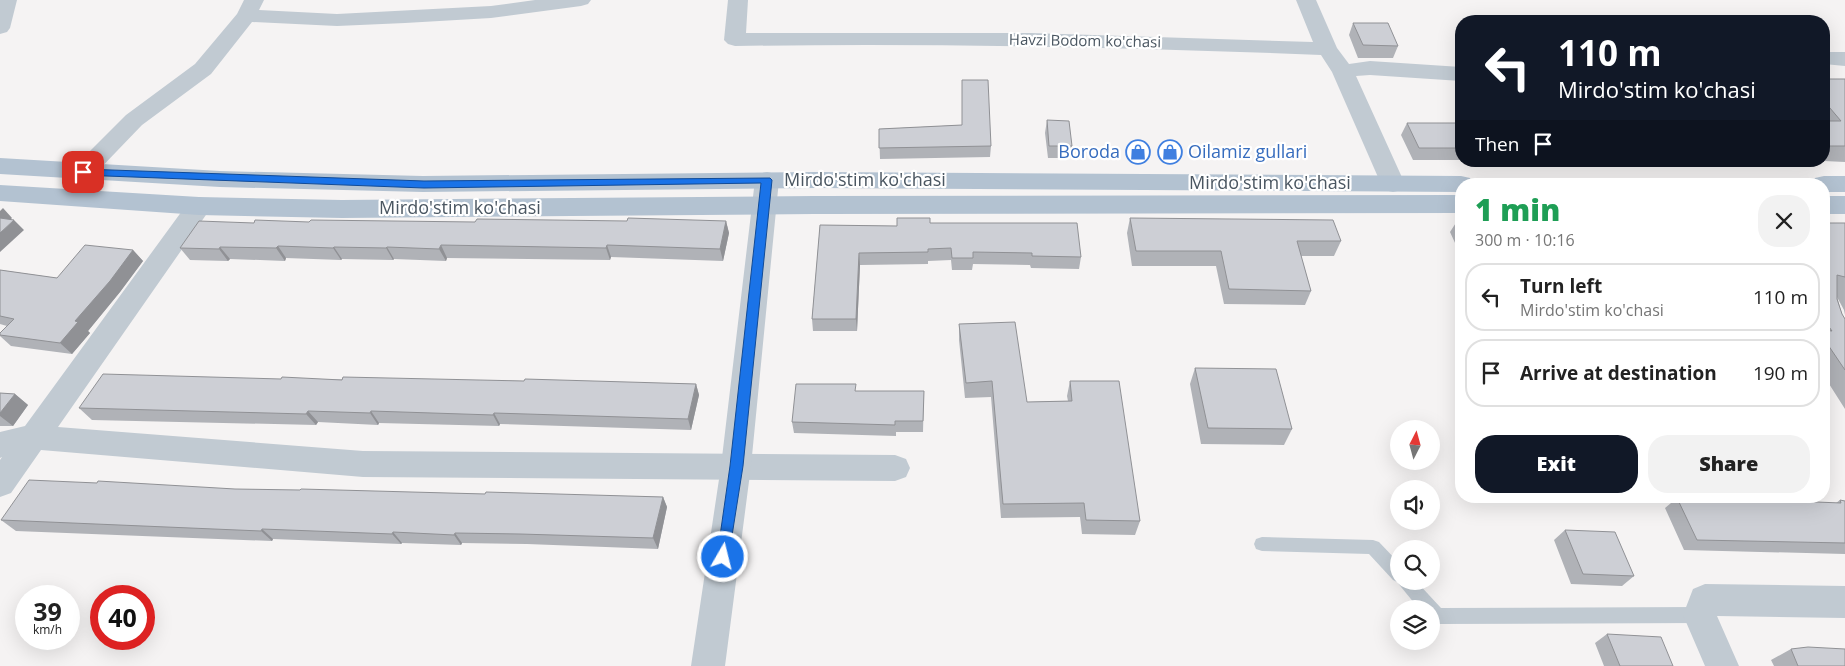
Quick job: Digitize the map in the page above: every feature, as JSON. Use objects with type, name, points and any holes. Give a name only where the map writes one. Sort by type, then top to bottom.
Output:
[{"type":"main road","name":"Mirdo'stim ko'chasi","points":[[0,166],[83,172],[424,184],[766,193],[1455,204]]},
{"type":"main road","name":"Mirdo'stim ko'chasi","points":[[0,193],[199,206],[351,209],[766,193],[1455,184]]},
{"type":"main road","points":[[1830,184],[1845,184]]},
{"type":"main road","points":[[1830,205],[1845,205]]},
{"type":"street","points":[[0,28],[7,0]]},
{"type":"street","points":[[83,172],[134,120],[203,69],[250,8],[337,20],[491,12],[581,0]]},
{"type":"street","name":"Havzi Bodom ko'chasi","points":[[738,0],[734,40],[842,38],[1152,41],[1327,49]]},
{"type":"street","points":[[1306,0],[1327,49],[1343,71],[1394,184]]},
{"type":"street","points":[[1830,58],[1845,59]]},
{"type":"street","points":[[1343,71],[1370,68],[1455,74]]},
{"type":"street","points":[[708,666],[736,466],[766,193]]},
{"type":"street","points":[[0,484],[199,206]]},
{"type":"street","points":[[0,446],[32,437],[363,464],[895,468]]},
{"type":"street","points":[[1722,666],[1700,615],[1705,600],[1845,602]]},
{"type":"lane","points":[[1262,544],[1373,547],[1390,565]]},
{"type":"lane","points":[[1413,590],[1423,600]]},
{"type":"lane","points":[[1440,616],[1700,615]]},
{"type":"building","points":[[1353,23],[1388,23],[1398,46],[1363,45]]},
{"type":"building","points":[[1830,79],[1845,79],[1845,146],[1830,146],[1830,121],[1841,121],[1830,108]]},
{"type":"building","points":[[962,80],[988,80],[991,146],[879,148],[879,129],[962,125]]},
{"type":"building","points":[[1047,120],[1069,121],[1072,146],[1049,146]]},
{"type":"building","points":[[1407,123],[1455,123],[1455,148],[1419,148]]},
{"type":"building","points":[[0,218],[14,220],[0,233]]},
{"type":"building","points":[[628,218],[726,221],[720,249],[607,245],[606,248],[441,245],[439,249],[278,246],[276,248],[180,248],[199,221],[254,223],[255,220],[309,222],[311,220],[475,222],[477,219],[627,221]]},
{"type":"building","points":[[897,218],[930,218],[930,223],[1077,223],[1081,257],[1032,256],[1032,253],[973,252],[973,258],[952,258],[951,248],[928,249],[928,252],[859,253],[856,319],[812,319],[820,225],[897,226]]},
{"type":"building","points":[[1130,218],[1333,220],[1341,241],[1297,241],[1311,291],[1229,289],[1221,251],[1136,251]]},
{"type":"building","points":[[1830,223],[1845,223],[1845,277],[1837,275],[1837,299],[1845,319],[1845,370],[1830,348],[1830,331],[1832,331],[1830,328]]},
{"type":"building","points":[[85,245],[133,250],[110,281],[75,321],[78,322],[60,343],[0,335],[14,319],[0,316],[0,270],[57,278]]},
{"type":"building","points":[[1015,322],[1027,402],[1072,401],[1070,381],[1119,381],[1140,521],[1086,520],[1084,503],[1003,504],[992,381],[966,383],[959,324]]},
{"type":"building","points":[[1195,368],[1276,369],[1292,429],[1208,428]]},
{"type":"building","points":[[103,374],[342,380],[343,377],[524,381],[525,379],[696,384],[688,419],[494,413],[493,415],[308,411],[306,414],[79,408]]},
{"type":"building","points":[[796,384],[856,384],[855,391],[924,391],[923,421],[895,421],[895,425],[792,422]]},
{"type":"building","points":[[0,393],[15,394],[0,413]]},
{"type":"building","points":[[29,480],[97,483],[98,481],[235,489],[485,494],[486,492],[663,497],[653,538],[455,533],[454,535],[393,532],[392,534],[262,529],[261,531],[1,520]]},
{"type":"building","points":[[1840,500],[1845,501],[1845,543],[1697,540],[1679,503],[1841,503]]},
{"type":"building","points":[[1565,530],[1615,532],[1634,576],[1583,574]]},
{"type":"building","points":[[1607,634],[1661,637],[1673,666],[1620,666]]},
{"type":"building","points":[[1808,647],[1845,649],[1845,666],[1798,666],[1791,649]]},
{"type":"place","name":"Boroda","points":[[1138,152]]},
{"type":"place","name":"Oilamiz gullari","points":[[1170,152]]},
{"type":"route","points":[[83,172],[220,179],[424,184],[767,180],[736,466],[723,557]]}]
